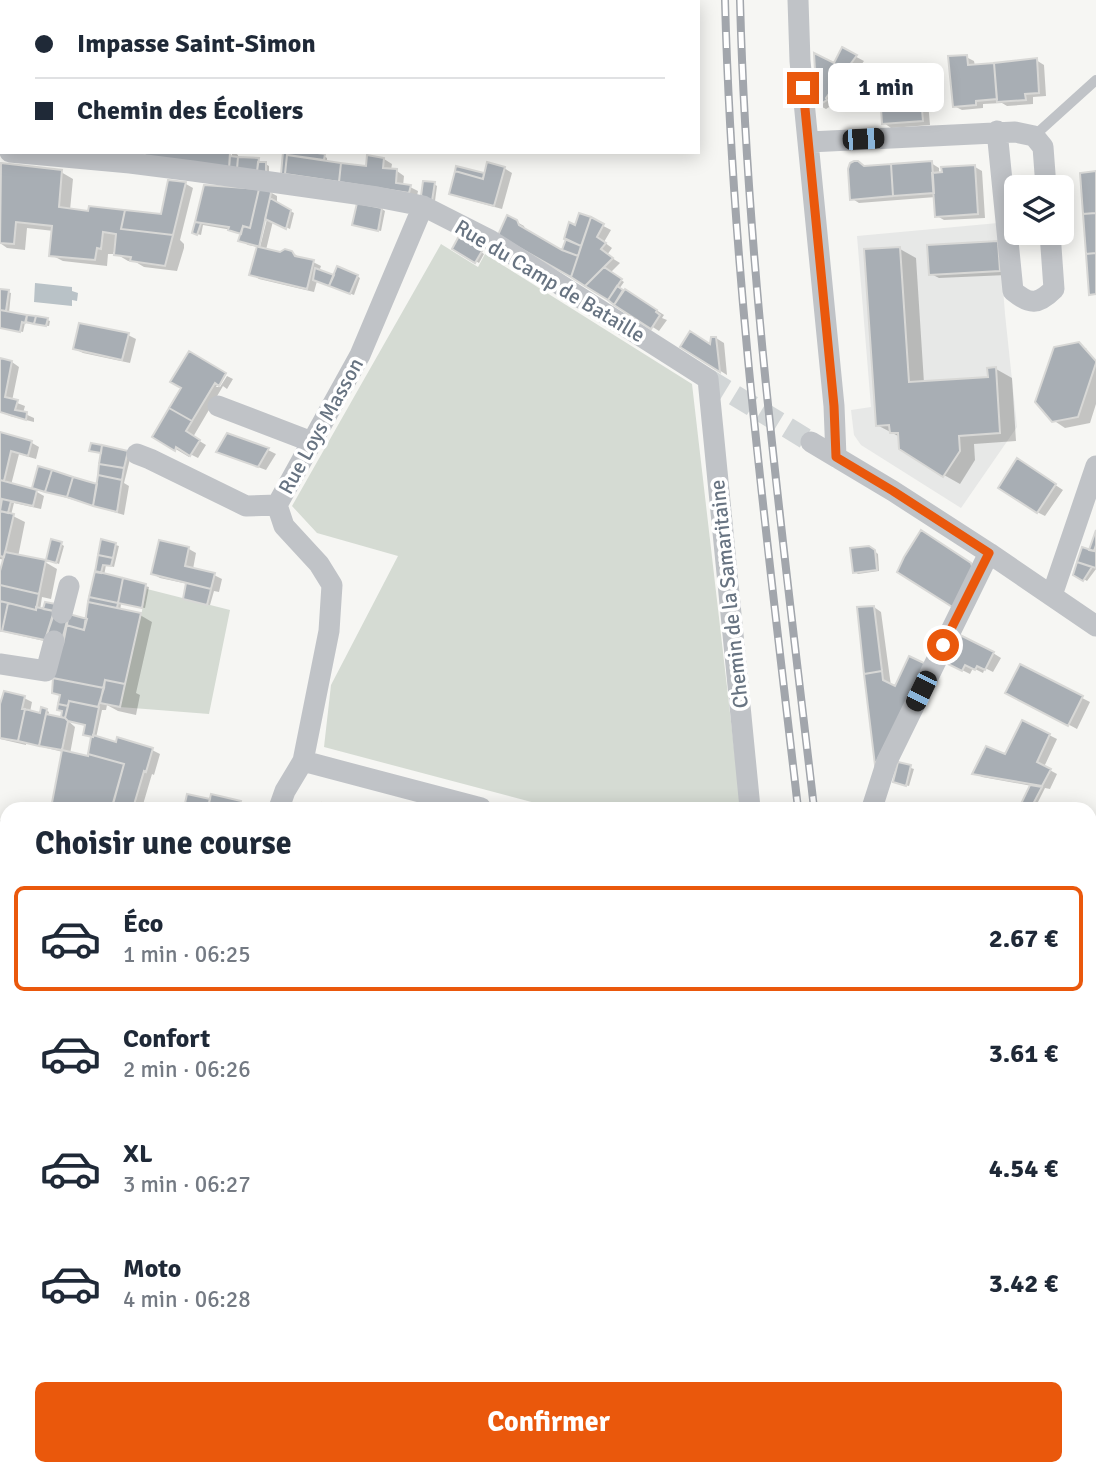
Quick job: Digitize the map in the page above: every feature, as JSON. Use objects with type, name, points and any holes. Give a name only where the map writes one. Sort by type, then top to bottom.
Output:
[{"type":"street","points":[[798,0],[800,61],[834,406],[836,457]]},
{"type":"street","points":[[997,131],[1004,201]]},
{"type":"street","points":[[809,142],[1015,131],[1034,136],[1043,147],[1045,175]]},
{"type":"street","name":"Rue du Camp de Bataille","points":[[50,154],[131,158],[423,206],[490,240],[708,379]]},
{"type":"street","name":"Rue Loys Masson","points":[[281,802],[303,761],[329,631],[332,585],[319,564],[284,526],[277,505],[360,355],[423,206]]},
{"type":"street","points":[[1008,245],[1013,291],[1025,301],[1037,301],[1054,289],[1051,245]]},
{"type":"street","name":"Chemin de la Samaritaine","points":[[708,379],[749,802]]},
{"type":"street","points":[[218,406],[312,442]]},
{"type":"street","points":[[811,442],[893,491],[1096,626]]},
{"type":"street","points":[[137,454],[246,506],[277,505]]},
{"type":"street","points":[[1052,595],[1096,467]]},
{"type":"street","points":[[874,802],[887,761],[989,553]]},
{"type":"street","points":[[62,613],[69,586]]},
{"type":"street","points":[[0,664],[46,671],[54,642]]},
{"type":"street","points":[[303,761],[458,802]]},
{"type":"lane","points":[[1034,136],[1096,80]]},
{"type":"shaded area","points":[[998,223],[1017,427],[961,508],[861,445],[854,435],[851,410],[871,407],[857,236]]},
{"type":"shaded area","points":[[441,244],[478,267],[485,254],[692,384],[740,802],[531,802],[324,747],[331,685],[398,556],[317,533],[292,506]]},
{"type":"shaded area","points":[[35,283],[72,287],[72,291],[78,293],[77,301],[72,300],[72,306],[34,302]]},
{"type":"shaded area","points":[[147,589],[230,610],[209,714],[120,707]]},
{"type":"building","points":[[842,47],[857,55],[827,100],[817,106],[814,53],[834,63]]},
{"type":"building","points":[[967,55],[968,65],[994,63],[997,99],[976,101],[976,105],[953,107],[948,56]]},
{"type":"building","points":[[1037,58],[1039,93],[1025,94],[1026,100],[997,102],[994,63]]},
{"type":"building","points":[[900,67],[901,80],[885,81],[884,68]]},
{"type":"building","points":[[934,77],[936,97],[921,98],[923,121],[882,124],[880,93],[885,92],[885,81]]},
{"type":"building","points":[[844,81],[853,86],[845,102],[835,97]]},
{"type":"building","points":[[145,154],[230,154],[229,169],[144,157]]},
{"type":"building","points":[[283,154],[325,154],[324,160],[287,155],[285,174],[281,174]]},
{"type":"building","points":[[287,155],[341,163],[339,182],[285,174]]},
{"type":"building","points":[[367,155],[384,158],[383,168],[397,169],[396,183],[411,185],[409,193],[339,182],[341,163],[366,166]]},
{"type":"building","points":[[230,156],[238,157],[237,169],[229,169]]},
{"type":"building","points":[[238,157],[259,158],[257,171],[237,169]]},
{"type":"building","points":[[854,161],[864,166],[891,164],[893,196],[850,200],[848,169]]},
{"type":"building","points":[[932,161],[934,193],[893,196],[891,164]]},
{"type":"building","points":[[258,162],[266,162],[266,173],[257,172]]},
{"type":"building","points":[[487,162],[505,167],[494,206],[449,194],[455,171],[483,179]]},
{"type":"building","points":[[1,163],[62,170],[59,207],[88,211],[89,206],[125,210],[121,229],[173,235],[165,266],[130,261],[131,257],[114,255],[116,234],[103,232],[101,249],[97,248],[95,260],[49,256],[52,226],[16,222],[14,244],[0,243]]},
{"type":"building","points":[[975,165],[978,214],[935,217],[932,173],[942,172],[941,167]]},
{"type":"building","points":[[456,166],[484,173],[483,179],[455,171]]},
{"type":"building","points":[[1096,171],[1096,213],[1083,214],[1080,173]]},
{"type":"building","points":[[168,180],[186,182],[173,235],[121,229],[125,210],[161,214]]},
{"type":"building","points":[[423,181],[435,182],[432,201],[421,196]]},
{"type":"building","points":[[204,185],[259,189],[250,228],[243,226],[241,234],[228,230],[229,227],[195,222]]},
{"type":"building","points":[[259,189],[270,190],[271,193],[259,247],[280,252],[285,249],[292,251],[295,256],[314,260],[307,289],[249,275],[257,246],[238,241],[243,226],[250,228]]},
{"type":"building","points":[[270,198],[291,210],[286,229],[265,219]]},
{"type":"building","points":[[357,203],[382,208],[378,231],[352,225]]},
{"type":"building","points":[[579,213],[591,217],[581,246],[564,239],[569,222],[575,225]]},
{"type":"building","points":[[1096,213],[1096,253],[1086,254],[1083,214]]},
{"type":"building","points":[[507,215],[562,250],[578,256],[571,277],[500,237],[498,235]]},
{"type":"building","points":[[591,217],[604,224],[597,237],[606,243],[601,249],[613,258],[585,286],[571,277]]},
{"type":"building","points":[[195,222],[201,223],[197,235],[192,233]]},
{"type":"building","points":[[459,236],[482,251],[475,263],[452,249]]},
{"type":"building","points":[[566,239],[581,246],[578,256],[562,250]]},
{"type":"building","points":[[998,241],[1000,271],[929,275],[927,245]]},
{"type":"building","points":[[900,247],[909,382],[988,377],[987,368],[996,367],[1000,433],[959,436],[960,451],[943,477],[899,449],[898,433],[890,433],[889,425],[876,426],[864,249]]},
{"type":"building","points":[[1096,253],[1096,294],[1089,295],[1086,254]]},
{"type":"building","points":[[337,266],[358,275],[350,294],[329,286]]},
{"type":"building","points":[[604,267],[622,279],[608,300],[585,286]]},
{"type":"building","points":[[315,268],[334,275],[329,286],[313,280]]},
{"type":"building","points":[[617,286],[623,290],[614,305],[608,300]]},
{"type":"building","points":[[0,289],[9,290],[6,311],[0,310]]},
{"type":"building","points":[[625,289],[657,310],[660,315],[651,329],[614,305]]},
{"type":"building","points":[[0,310],[27,315],[20,332],[0,328]]},
{"type":"building","points":[[27,315],[36,316],[34,324],[26,322]]},
{"type":"building","points":[[36,316],[48,318],[46,326],[34,324]]},
{"type":"building","points":[[79,323],[129,333],[122,360],[73,349]]},
{"type":"building","points":[[690,331],[710,344],[711,337],[716,337],[720,372],[680,347]]},
{"type":"building","points":[[1079,342],[1096,363],[1078,417],[1052,422],[1035,402],[1054,347]]},
{"type":"building","points":[[189,351],[226,373],[219,386],[215,383],[192,421],[169,408],[181,388],[170,382]]},
{"type":"building","points":[[0,358],[12,361],[5,397],[18,400],[15,410],[27,412],[26,420],[0,412]]},
{"type":"building","points":[[169,408],[192,421],[186,431],[200,440],[190,456],[176,447],[175,451],[152,437]]},
{"type":"building","points":[[0,432],[32,441],[28,456],[11,451],[4,481],[0,480]]},
{"type":"building","points":[[227,433],[269,448],[258,467],[216,452]]},
{"type":"building","points":[[91,443],[102,445],[101,453],[89,451]]},
{"type":"building","points":[[102,445],[128,451],[124,468],[99,464]]},
{"type":"building","points":[[1017,458],[1056,484],[1037,513],[998,488]]},
{"type":"building","points":[[99,464],[124,468],[122,480],[98,475]]},
{"type":"building","points":[[38,466],[52,470],[45,492],[32,488]]},
{"type":"building","points":[[52,470],[73,477],[67,497],[45,492]]},
{"type":"building","points":[[98,475],[122,480],[117,512],[93,506]]},
{"type":"building","points":[[73,477],[97,484],[93,506],[67,497]]},
{"type":"building","points":[[0,480],[37,490],[33,506],[2,499],[0,509]]},
{"type":"building","points":[[2,499],[11,501],[8,513],[0,511]]},
{"type":"building","points":[[0,511],[14,514],[4,557],[0,556]]},
{"type":"building","points":[[921,530],[971,563],[973,569],[954,608],[897,572]]},
{"type":"building","points":[[1096,530],[1094,551],[1089,550]]},
{"type":"building","points":[[51,539],[62,542],[56,563],[46,560]]},
{"type":"building","points":[[101,539],[116,543],[113,558],[98,555]]},
{"type":"building","points":[[159,540],[189,547],[185,566],[215,573],[211,589],[151,574]]},
{"type":"building","points":[[1096,545],[1096,568],[1077,562],[1082,547],[1094,551]]},
{"type":"building","points":[[869,546],[875,550],[877,570],[853,573],[850,548]]},
{"type":"building","points":[[5,552],[46,560],[39,594],[0,585]]},
{"type":"building","points":[[98,555],[113,558],[111,566],[103,565],[101,573],[95,572]]},
{"type":"building","points":[[1077,562],[1092,567],[1083,581],[1073,575]]},
{"type":"building","points":[[95,571],[123,578],[118,603],[89,597]]},
{"type":"building","points":[[123,578],[146,584],[142,608],[118,603]]},
{"type":"building","points":[[186,583],[211,589],[207,605],[183,599]]},
{"type":"building","points":[[0,585],[39,594],[36,610],[0,601]]},
{"type":"building","points":[[89,597],[118,603],[117,608],[88,602]]},
{"type":"building","points":[[0,601],[8,603],[2,631],[0,631]]},
{"type":"building","points":[[45,602],[56,604],[54,611],[43,609]]},
{"type":"building","points":[[88,602],[141,613],[125,684],[105,680],[104,688],[52,678],[66,625],[84,630]]},
{"type":"building","points":[[8,603],[54,611],[45,640],[2,631]]},
{"type":"building","points":[[874,606],[882,671],[864,674],[857,607]]},
{"type":"building","points":[[54,614],[69,614],[63,644],[45,640]]},
{"type":"building","points":[[69,614],[87,619],[84,630],[66,625]]},
{"type":"building","points":[[956,633],[994,652],[985,670],[977,666],[975,670],[965,665],[962,671],[942,661]]},
{"type":"building","points":[[909,656],[926,664],[875,765],[864,674],[882,671],[883,680],[895,686]]},
{"type":"building","points":[[1020,664],[1083,696],[1068,726],[1005,693]]},
{"type":"building","points":[[53,678],[104,688],[98,707],[69,701],[68,706],[58,704],[60,695],[52,693]]},
{"type":"building","points":[[105,680],[125,684],[120,707],[100,703]]},
{"type":"building","points":[[4,691],[25,696],[18,741],[0,738],[0,704]]},
{"type":"building","points":[[69,701],[99,707],[93,737],[83,735],[85,725],[65,718]]},
{"type":"building","points":[[58,704],[68,706],[65,718],[61,717],[62,711],[57,710]]},
{"type":"building","points":[[41,707],[47,709],[39,746],[18,741],[25,709],[40,713]]},
{"type":"building","points":[[46,714],[68,721],[62,750],[39,746]]},
{"type":"building","points":[[1022,720],[1050,734],[1037,762],[1051,769],[1042,786],[972,774],[986,746],[1005,754]]},
{"type":"building","points":[[93,737],[116,742],[117,737],[153,748],[135,802],[113,802],[124,764],[88,754]]},
{"type":"building","points":[[62,750],[124,764],[114,802],[52,802]]},
{"type":"building","points":[[898,762],[911,765],[906,786],[893,782]]},
{"type":"building","points":[[1030,785],[1042,787],[1034,802],[1022,802]]},
{"type":"building","points":[[187,794],[210,799],[209,802],[185,802]]},
{"type":"building","points":[[211,794],[241,801],[241,802],[209,802]]},
{"type":"tunnel","points":[[708,379],[811,442]]},
{"type":"railway","points":[[725,0],[735,203],[752,405],[797,802]]},
{"type":"railway","points":[[740,0],[758,304],[813,802]]},
{"type":"route","points":[[803,88],[834,406],[836,457],[989,553],[943,645]]}]
